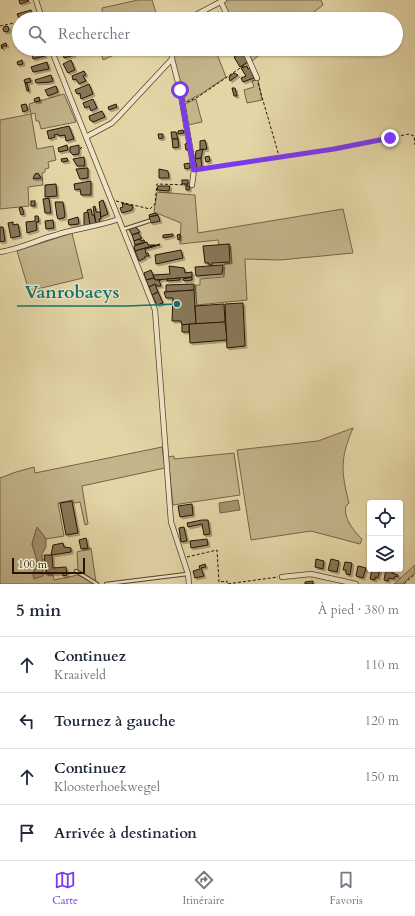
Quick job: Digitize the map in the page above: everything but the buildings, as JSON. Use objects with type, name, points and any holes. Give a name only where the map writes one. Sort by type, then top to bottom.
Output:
[{"type":"street","points":[[36,0],[40,12]]},
{"type":"street","points":[[201,12],[222,1],[226,12]]},
{"type":"street","points":[[54,56],[155,310],[172,522],[188,574],[189,584]]},
{"type":"street","points":[[248,56],[257,78]]},
{"type":"street","points":[[86,137],[105,127],[117,118],[172,59]]},
{"type":"street","points":[[172,59],[194,170],[192,185]]},
{"type":"street","points":[[0,252],[18,248],[58,234],[96,227],[119,219]]},
{"type":"street","points":[[282,576],[311,574],[356,584]]},
{"type":"lane","points":[[124,229],[149,221]]},
{"type":"lane","points":[[76,571],[97,584]]},
{"type":"lane","points":[[106,584],[188,574]]},
{"type":"path","points":[[0,26],[12,23]]},
{"type":"path","points":[[182,104],[198,97],[237,69],[251,62]]},
{"type":"path","points":[[257,78],[278,155],[280,157]]},
{"type":"path","points":[[194,170],[334,149],[409,134],[414,136],[415,145]]},
{"type":"path","points":[[112,202],[117,200],[150,209],[155,204],[157,184],[192,185]]},
{"type":"path","points":[[183,558],[217,550],[219,582],[227,581],[227,584],[282,576]]},
{"type":"path","points":[[404,584],[415,574]]},
{"type":"shaded area","points":[[138,0],[152,0],[156,12],[102,12],[102,8]]},
{"type":"shaded area","points":[[227,0],[321,0],[323,5],[314,12],[227,12],[223,3]]},
{"type":"shaded area","points":[[102,56],[112,56],[103,60]]},
{"type":"shaded area","points":[[173,56],[218,56],[226,77],[201,94],[185,102]]},
{"type":"shaded area","points":[[250,56],[258,56],[252,61]]},
{"type":"shaded area","points":[[258,79],[262,100],[247,103],[244,90],[254,87],[252,81]]},
{"type":"shaded area","points":[[64,94],[76,122],[41,129],[39,121],[36,121],[35,113],[31,114],[29,104]]},
{"type":"shaded area","points":[[196,99],[202,122],[188,125],[185,104]]},
{"type":"shaded area","points":[[31,114],[37,149],[53,146],[56,160],[48,162],[49,168],[45,169],[45,172],[42,173],[43,185],[28,187],[29,206],[0,209],[0,120]]},
{"type":"shaded area","points":[[157,192],[195,195],[198,233],[343,209],[353,253],[280,260],[245,259],[247,300],[197,305],[195,285],[200,285],[200,279],[224,277],[224,264],[232,263],[230,244],[219,245],[218,240],[180,244],[181,223],[154,212]]},
{"type":"shaded area","points":[[72,233],[83,278],[29,291],[17,251]]},
{"type":"shaded area","points":[[353,428],[346,448],[343,465],[344,482],[349,503],[346,506],[345,511],[350,524],[362,539],[360,544],[311,531],[251,540],[237,450],[318,441]]},
{"type":"shaded area","points":[[162,447],[165,468],[82,486],[88,524],[85,525],[80,502],[74,503],[73,500],[58,503],[64,536],[46,539],[37,527],[32,544],[37,560],[33,575],[43,576],[42,560],[44,559],[46,575],[53,575],[54,580],[78,575],[95,584],[0,584],[0,478],[34,467],[35,473]]},
{"type":"shaded area","points":[[234,453],[240,495],[173,505],[168,457],[174,456],[174,459]]},
{"type":"shaded area","points":[[238,500],[240,510],[220,513],[219,503]]},
{"type":"shaded area","points":[[37,527],[46,539],[46,547],[42,554],[43,576],[34,579],[33,576],[37,560],[32,544]]},
{"type":"shaded area","points":[[91,548],[96,582],[78,570],[77,552]]},
{"type":"shaded area","points":[[415,565],[415,573],[402,584],[394,584]]},
{"type":"place","name":"Vanrobaeys","points":[[177,304]]},
{"type":"route","points":[[180,90],[194,170],[237,162],[334,149],[390,138]]}]
